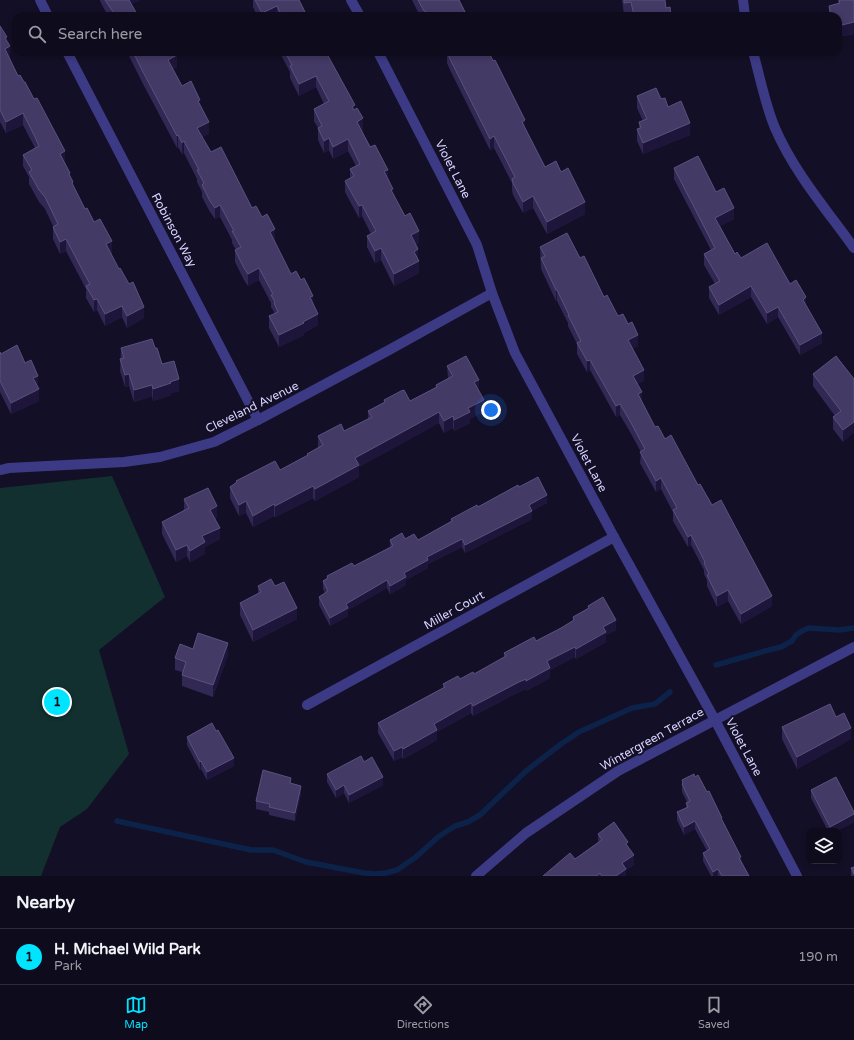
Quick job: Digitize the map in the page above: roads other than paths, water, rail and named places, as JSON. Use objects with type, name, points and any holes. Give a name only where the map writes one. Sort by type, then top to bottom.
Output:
[{"type":"street","points":[[40,0],[46,12]]},
{"type":"street","points":[[351,0],[358,12]]},
{"type":"street","points":[[743,0],[744,12]]},
{"type":"street","name":"Robinson Way","points":[[69,56],[258,420]]},
{"type":"street","name":"Violet Lane","points":[[380,56],[474,239],[485,268],[492,293],[515,353],[614,537],[716,720],[797,876]]},
{"type":"street","points":[[754,56],[768,110],[782,144],[801,176],[854,248]]},
{"type":"street","name":"Cleveland Avenue","points":[[0,470],[124,462],[160,457],[214,442],[389,350],[492,293]]},
{"type":"street","name":"Miller Court","points":[[307,705],[614,537]]},
{"type":"street","name":"Wintergreen Terrace","points":[[476,876],[526,833],[618,771],[854,647]]},
{"type":"waterway","points":[[716,665],[781,647],[792,641],[796,635],[809,628],[839,630],[854,628]]},
{"type":"waterway","points":[[117,821],[251,850],[273,850],[306,862],[364,873],[386,873],[397,870],[416,857],[438,837],[455,826],[468,822],[480,815],[526,771],[579,732],[632,708],[655,704],[670,692]]},
{"type":"place","name":"H. Michael Wild Park","points":[[57,702]]}]
